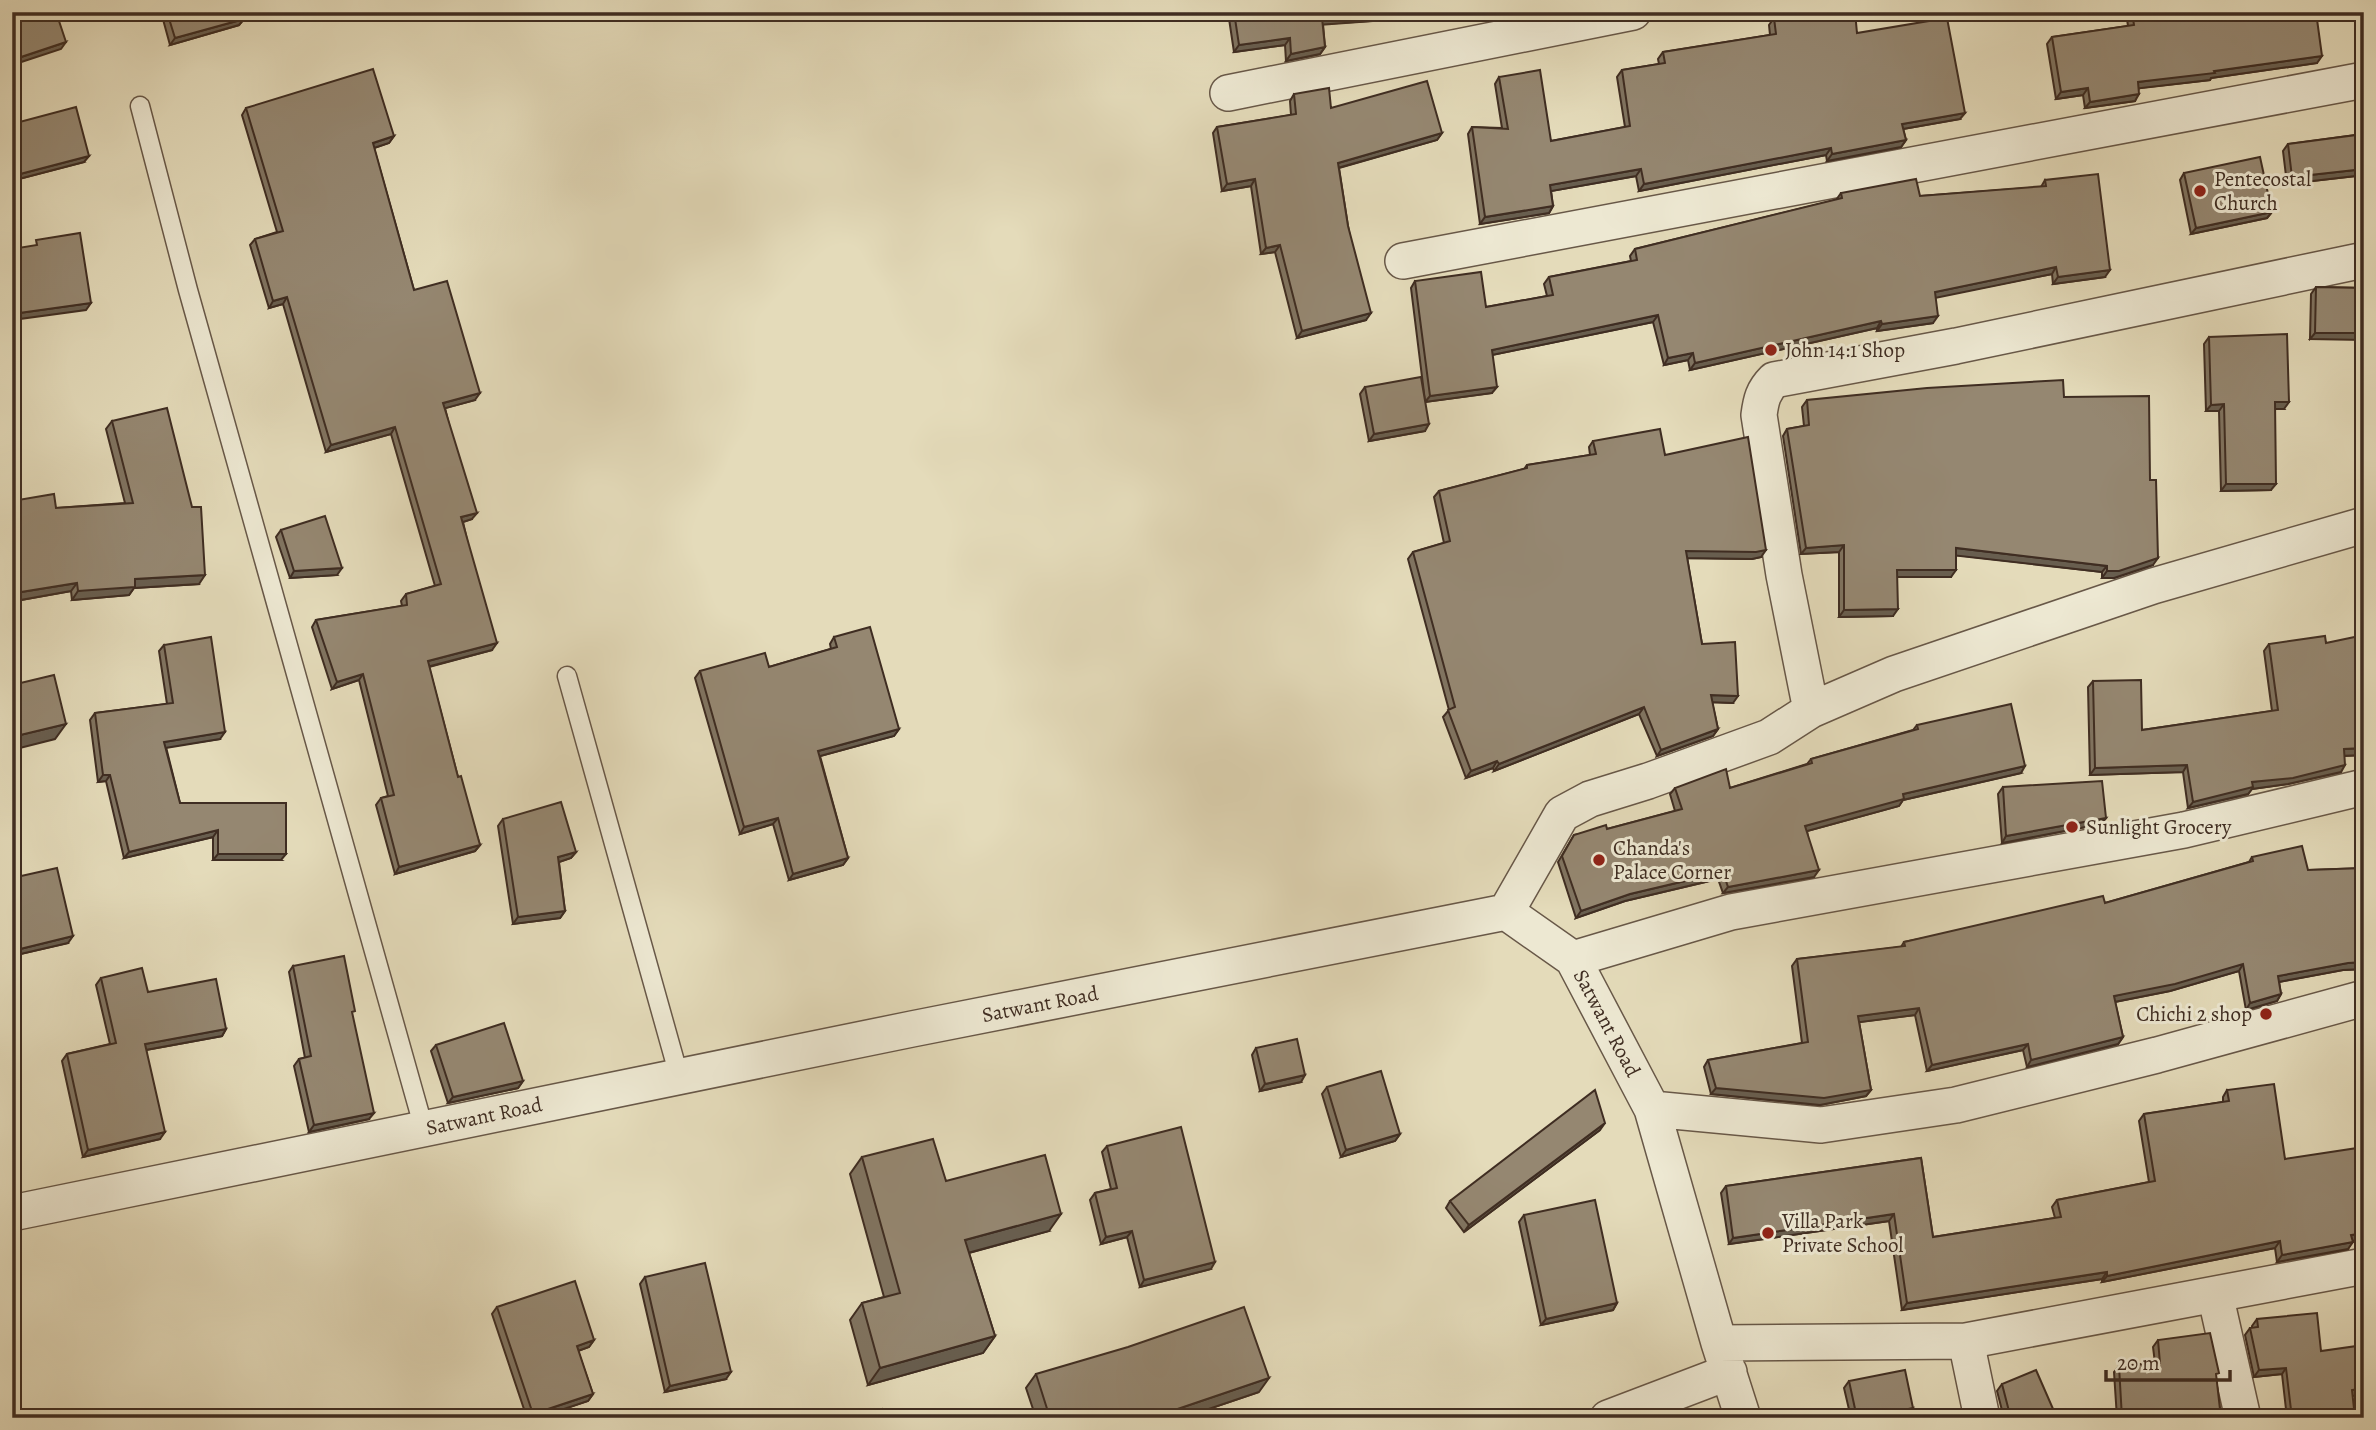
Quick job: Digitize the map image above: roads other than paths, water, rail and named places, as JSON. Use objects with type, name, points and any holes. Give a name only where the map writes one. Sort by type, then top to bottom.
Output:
[{"type":"street","points":[[1228,93],[1633,12]]},
{"type":"street","points":[[1403,261],[2364,80]]},
{"type":"street","points":[[1811,710],[1784,575],[1759,415],[1766,388],[1774,380],[1956,346],[2364,260]]},
{"type":"street","points":[[1506,912],[1562,814],[1590,799],[1769,737],[1811,710],[1894,674],[2153,586],[2364,525]]},
{"type":"street","points":[[1573,959],[1731,912],[2184,830],[2364,787]]},
{"type":"street","name":"Satwant Road","points":[[12,1213],[679,1076],[1506,912],[1573,959],[1652,1109],[1743,1418]]},
{"type":"street","points":[[1652,1109],[1821,1125],[1942,1107],[2157,1055],[2364,998]]},
{"type":"street","points":[[1608,1418],[1724,1357],[1966,1341],[2364,1266]]},
{"type":"street","points":[[2214,1294],[2243,1418]]},
{"type":"street","points":[[1966,1341],[1982,1418]]},
{"type":"lane","points":[[140,106],[195,317],[424,1129]]},
{"type":"lane","points":[[567,676],[679,1076]]},
{"type":"place","name":"Pentecostal Church","points":[[2200,191]]},
{"type":"place","name":"John 14:1 Shop","points":[[1771,350]]},
{"type":"place","name":"Sunlight Grocery","points":[[2072,827]]},
{"type":"place","name":"Chanda's Palace Corner","points":[[1599,860]]},
{"type":"place","name":"Chichi 2 shop","points":[[2266,1014]]},
{"type":"place","name":"Villa Park Private School","points":[[1768,1233]]}]
